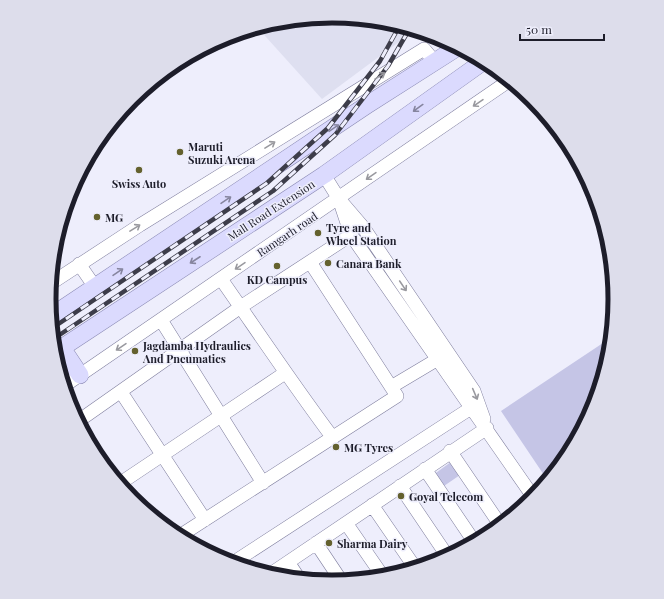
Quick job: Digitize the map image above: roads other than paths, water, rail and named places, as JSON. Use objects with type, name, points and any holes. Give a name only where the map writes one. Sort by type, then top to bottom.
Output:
[{"type":"main road","points":[[56,314],[452,51]]},
{"type":"main road","name":"Mall Road Extension","points":[[60,349],[324,176],[478,65]]},
{"type":"main road","points":[[61,355],[80,375]]},
{"type":"street","points":[[56,280],[79,264],[424,49],[435,62]]},
{"type":"street","name":"Ramgarh road","points":[[69,383],[339,199],[504,84]]},
{"type":"street","points":[[324,176],[339,199],[363,227],[474,391],[487,428]]},
{"type":"street","points":[[339,199],[351,235],[437,360],[487,428],[530,493]]},
{"type":"street","points":[[82,418],[242,306],[351,235]]},
{"type":"street","points":[[184,533],[397,396],[310,262]]},
{"type":"street","points":[[79,264],[95,287]]},
{"type":"street","points":[[221,279],[242,306],[285,373],[333,438]]},
{"type":"street","points":[[161,320],[263,483]]},
{"type":"street","points":[[391,387],[448,353]]},
{"type":"street","points":[[123,481],[285,373]]},
{"type":"street","points":[[121,392],[164,454],[205,520]]},
{"type":"street","points":[[238,559],[471,408]]},
{"type":"street","points":[[276,570],[450,451],[487,428]]},
{"type":"street","points":[[450,451],[497,521]]},
{"type":"street","points":[[425,469],[472,538]]},
{"type":"street","points":[[400,486],[444,552]]},
{"type":"street","points":[[372,505],[413,564]]},
{"type":"street","points":[[346,522],[380,572]]},
{"type":"street","points":[[316,543],[338,576]]},
{"type":"street","points":[[288,562],[296,574]]},
{"type":"railway","points":[[57,325],[267,183],[328,128],[380,61],[397,30]]},
{"type":"railway","points":[[58,336],[273,191],[335,135],[388,66],[407,33]]},
{"type":"place","name":"Maruti Suzuki Arena","points":[[180,152]]},
{"type":"place","name":"Swiss Auto","points":[[139,170]]},
{"type":"place","name":"MG","points":[[97,217]]},
{"type":"place","name":"Tyre and Wheel Station","points":[[318,233]]},
{"type":"place","name":"Canara Bank","points":[[328,263]]},
{"type":"place","name":"KD Campus","points":[[277,266]]},
{"type":"place","name":"Jagdamba Hydraulics And Pneumatics","points":[[135,351]]},
{"type":"place","name":"MG Tyres","points":[[336,447]]},
{"type":"place","name":"Goyal Telecom","points":[[401,496]]},
{"type":"place","name":"Sharma Dairy","points":[[329,543]]}]
